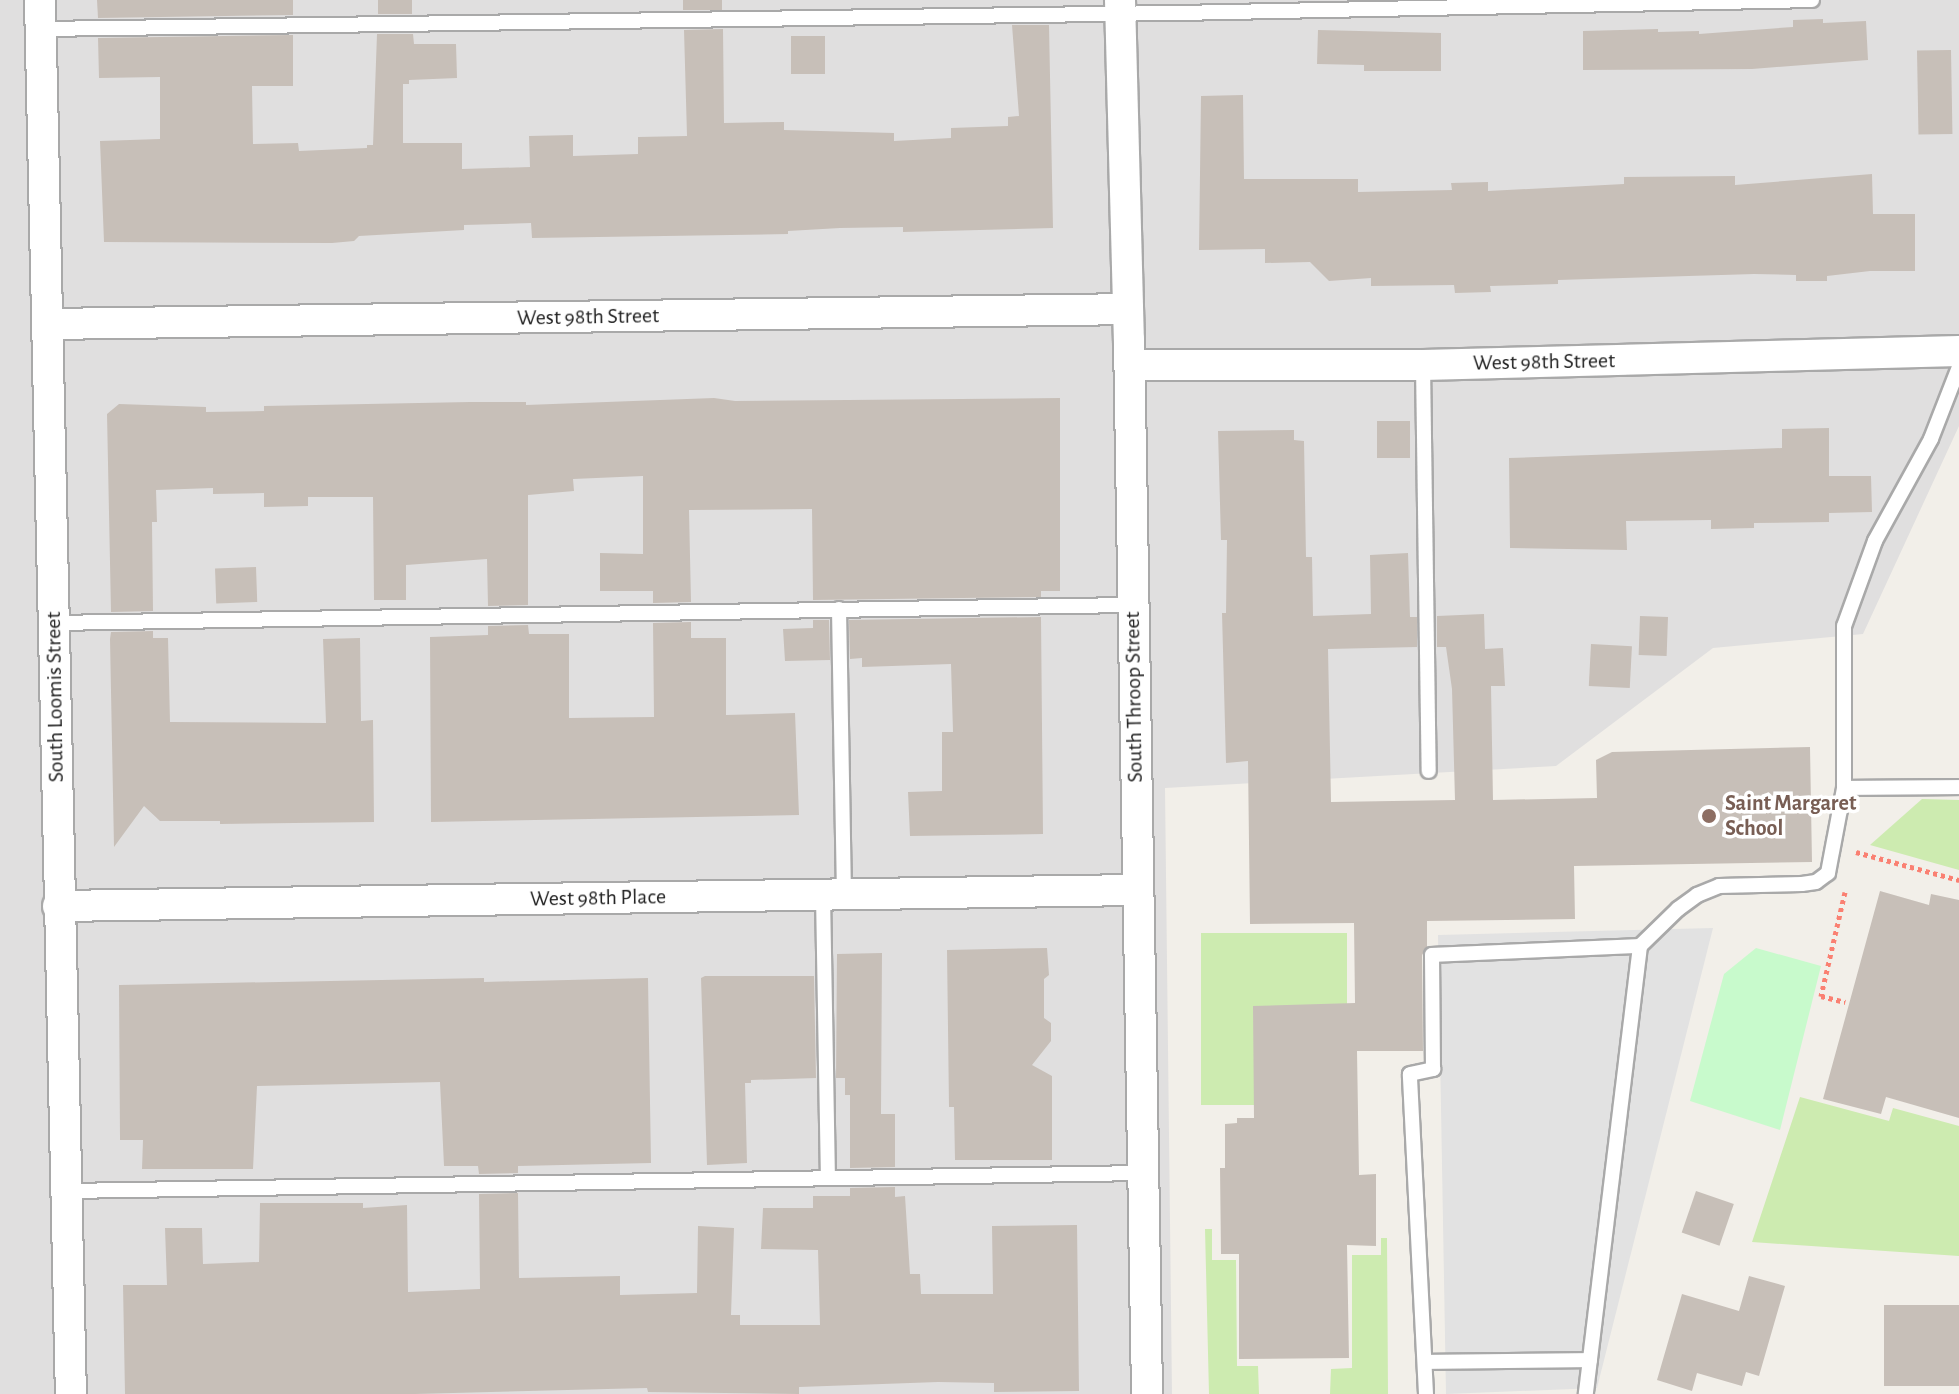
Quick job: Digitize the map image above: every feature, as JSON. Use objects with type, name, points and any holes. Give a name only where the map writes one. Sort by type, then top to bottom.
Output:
[{"type":"street","name":"South Throop Street","points":[[1120,7],[1130,365],[1147,1394]]},
{"type":"street","name":"South Loomis Street","points":[[40,14],[71,1394]]},
{"type":"street","name":"West 98th Street","points":[[47,324],[1128,309]]},
{"type":"street","name":"West 98th Street","points":[[1130,365],[1423,365],[1959,351]]},
{"type":"street","name":"West 98th Place","points":[[58,906],[1137,890]]},
{"type":"lane","points":[[40,14],[1812,0]]},
{"type":"lane","points":[[1423,365],[1429,771]]},
{"type":"lane","points":[[1586,1394],[1640,946],[1678,909],[1697,895],[1719,886],[1802,884],[1816,882],[1828,873],[1844,788],[1844,626],[1875,541],[1931,439],[1959,367]]},
{"type":"lane","points":[[54,623],[1132,605]]},
{"type":"lane","points":[[828,1177],[839,609]]},
{"type":"lane","points":[[1844,788],[1959,787]]},
{"type":"lane","points":[[1426,1394],[1410,1074],[1433,1069],[1432,955],[1640,946]]},
{"type":"lane","points":[[68,1191],[1143,1173]]},
{"type":"lane","points":[[1425,1362],[1590,1360]]},
{"type":"path","points":[[1851,866],[1855,852],[1959,880]]},
{"type":"path","points":[[1845,1002],[1821,996],[1848,881]]},
{"type":"shaded area","points":[[0,0],[1959,0],[1959,426],[1863,634],[1713,648],[1556,766],[1165,788],[1172,1394],[0,1394]]},
{"type":"shaded area","points":[[1713,928],[1597,1388],[1446,1394],[1438,935]]},
{"type":"green space","points":[[1922,799],[1959,800],[1959,870],[1870,845]]},
{"type":"green space","points":[[1201,933],[1347,933],[1347,1105],[1201,1105]]},
{"type":"green space","points":[[1756,948],[1821,966],[1780,1130],[1690,1101],[1724,974]]},
{"type":"green space","points":[[1800,1097],[1889,1121],[1893,1108],[1959,1126],[1959,1256],[1752,1242]]},
{"type":"green space","points":[[1205,1229],[1212,1229],[1212,1260],[1236,1260],[1237,1366],[1258,1366],[1259,1394],[1209,1394]]},
{"type":"green space","points":[[1381,1238],[1387,1238],[1388,1394],[1330,1394],[1331,1369],[1352,1368],[1352,1255],[1381,1255]]},
{"type":"building","points":[[97,0],[293,0],[293,15],[98,18]]},
{"type":"building","points":[[378,0],[412,0],[412,14],[378,14]]},
{"type":"building","points":[[683,0],[722,0],[722,10],[683,10]]},
{"type":"building","points":[[1823,19],[1823,23],[1866,21],[1868,60],[1752,69],[1583,70],[1583,31],[1658,29],[1658,32],[1699,31],[1699,34],[1793,27],[1793,20]]},
{"type":"building","points":[[1012,25],[1049,25],[1053,228],[903,232],[903,227],[840,228],[788,231],[788,234],[532,238],[531,223],[464,225],[464,230],[359,236],[354,241],[332,243],[104,242],[100,141],[160,139],[160,77],[99,78],[98,38],[293,35],[293,86],[252,86],[253,144],[298,143],[299,151],[367,148],[367,145],[373,145],[377,34],[413,34],[414,44],[456,44],[457,78],[409,80],[409,84],[403,84],[403,143],[462,143],[462,169],[530,167],[529,136],[573,135],[573,156],[638,154],[638,137],[687,136],[684,30],[723,29],[724,123],[784,122],[784,130],[894,133],[894,141],[951,138],[951,128],[1008,126],[1008,117],[1019,116]]},
{"type":"building","points":[[1318,30],[1441,33],[1441,71],[1364,71],[1364,65],[1317,64]]},
{"type":"building","points":[[791,36],[825,36],[825,74],[791,74]]},
{"type":"building","points":[[1951,50],[1952,134],[1918,135],[1917,51]]},
{"type":"building","points":[[1243,95],[1244,179],[1358,179],[1358,192],[1452,190],[1451,183],[1488,182],[1488,191],[1624,184],[1624,177],[1735,176],[1735,185],[1872,174],[1873,214],[1915,214],[1915,271],[1870,271],[1827,276],[1827,281],[1796,281],[1796,275],[1754,274],[1558,280],[1558,284],[1490,286],[1491,292],[1455,293],[1454,285],[1371,286],[1371,278],[1329,281],[1310,262],[1265,263],[1265,249],[1199,250],[1201,96]]},
{"type":"building","points":[[714,398],[735,401],[1060,398],[1060,591],[1041,591],[1041,597],[813,600],[812,509],[689,510],[691,602],[653,603],[653,591],[600,591],[600,553],[643,554],[643,476],[573,479],[574,491],[528,495],[528,605],[488,606],[487,559],[406,565],[406,600],[374,600],[373,497],[308,497],[308,506],[264,507],[264,493],[213,494],[213,488],[156,490],[157,522],[152,522],[153,611],[111,612],[107,414],[119,404],[206,407],[206,412],[264,411],[264,406],[470,402],[526,402],[526,405]]},
{"type":"building","points":[[1377,421],[1410,421],[1410,458],[1377,458]]},
{"type":"building","points":[[1829,428],[1829,476],[1871,476],[1872,512],[1829,513],[1829,522],[1754,523],[1754,528],[1711,529],[1711,520],[1626,521],[1627,550],[1510,548],[1509,458],[1782,448],[1782,429]]},
{"type":"building","points":[[1294,430],[1294,440],[1304,441],[1306,557],[1312,557],[1313,616],[1371,614],[1370,555],[1408,553],[1410,617],[1417,617],[1417,647],[1328,649],[1331,802],[1455,800],[1452,689],[1446,647],[1437,647],[1437,616],[1484,614],[1485,649],[1503,648],[1505,686],[1491,686],[1493,800],[1597,798],[1596,760],[1612,752],[1810,747],[1812,862],[1574,866],[1575,919],[1427,921],[1427,947],[1422,955],[1423,1051],[1357,1051],[1359,1175],[1376,1174],[1376,1246],[1347,1245],[1349,1358],[1239,1359],[1239,1254],[1221,1254],[1220,1168],[1225,1168],[1225,1124],[1237,1123],[1237,1118],[1254,1118],[1253,1006],[1355,1003],[1354,923],[1250,924],[1248,761],[1226,763],[1222,613],[1226,613],[1227,540],[1221,540],[1218,431]]},
{"type":"building","points":[[256,567],[257,602],[216,603],[215,568]]},
{"type":"building","points":[[1640,616],[1668,617],[1667,656],[1639,655]]},
{"type":"building","points":[[1041,617],[1043,834],[910,836],[908,792],[942,791],[942,732],[953,732],[951,664],[862,667],[862,658],[850,659],[849,620]]},
{"type":"building","points":[[813,620],[829,620],[830,660],[785,661],[783,629],[813,628]]},
{"type":"building","points":[[691,622],[691,638],[726,638],[726,715],[795,713],[799,815],[431,822],[430,637],[488,635],[488,626],[528,625],[529,634],[569,634],[569,718],[654,717],[653,623]]},
{"type":"building","points":[[153,631],[153,638],[168,638],[170,722],[326,723],[323,639],[360,638],[361,721],[373,720],[374,822],[220,824],[220,821],[160,821],[144,806],[114,847],[111,632]]},
{"type":"building","points":[[1591,644],[1632,646],[1630,688],[1589,686]]},
{"type":"building","points":[[1880,891],[1929,905],[1931,894],[1959,900],[1959,1118],[1886,1097],[1881,1114],[1823,1099]]},
{"type":"building","points":[[1047,948],[1049,975],[1044,979],[1044,1018],[1051,1023],[1051,1041],[1032,1065],[1052,1076],[1052,1160],[955,1160],[954,1107],[949,1107],[947,950]]},
{"type":"building","points":[[882,953],[881,1114],[895,1114],[895,1167],[850,1168],[850,1095],[845,1095],[845,1078],[836,1078],[837,954]]},
{"type":"building","points":[[814,976],[816,1078],[751,1080],[751,1083],[745,1083],[747,1163],[707,1165],[701,978]]},
{"type":"building","points":[[484,978],[484,982],[648,978],[651,1163],[518,1166],[518,1173],[479,1174],[478,1166],[444,1166],[440,1082],[257,1086],[253,1169],[142,1169],[143,1140],[120,1140],[119,985]]},
{"type":"building","points":[[895,1187],[895,1197],[905,1196],[910,1274],[920,1274],[921,1294],[993,1294],[992,1226],[1077,1225],[1079,1391],[994,1392],[994,1383],[938,1382],[799,1387],[799,1394],[648,1392],[647,1388],[415,1394],[125,1394],[123,1285],[167,1285],[165,1228],[202,1228],[203,1264],[259,1262],[260,1203],[363,1203],[363,1208],[407,1205],[408,1292],[480,1289],[479,1194],[518,1193],[519,1278],[620,1276],[620,1295],[697,1293],[698,1226],[734,1228],[731,1315],[740,1315],[740,1325],[820,1325],[818,1250],[761,1249],[763,1208],[813,1208],[813,1196],[850,1196],[850,1188]]},
{"type":"building","points":[[1696,1191],[1734,1204],[1719,1246],[1682,1233]]},
{"type":"building","points":[[1749,1276],[1785,1286],[1759,1376],[1746,1372],[1742,1386],[1697,1373],[1692,1391],[1657,1380],[1682,1294],[1739,1311]]},
{"type":"building","points":[[1884,1305],[1959,1305],[1959,1386],[1884,1386]]},
{"type":"place","name":"Saint Margaret School","points":[[1709,816]]}]
